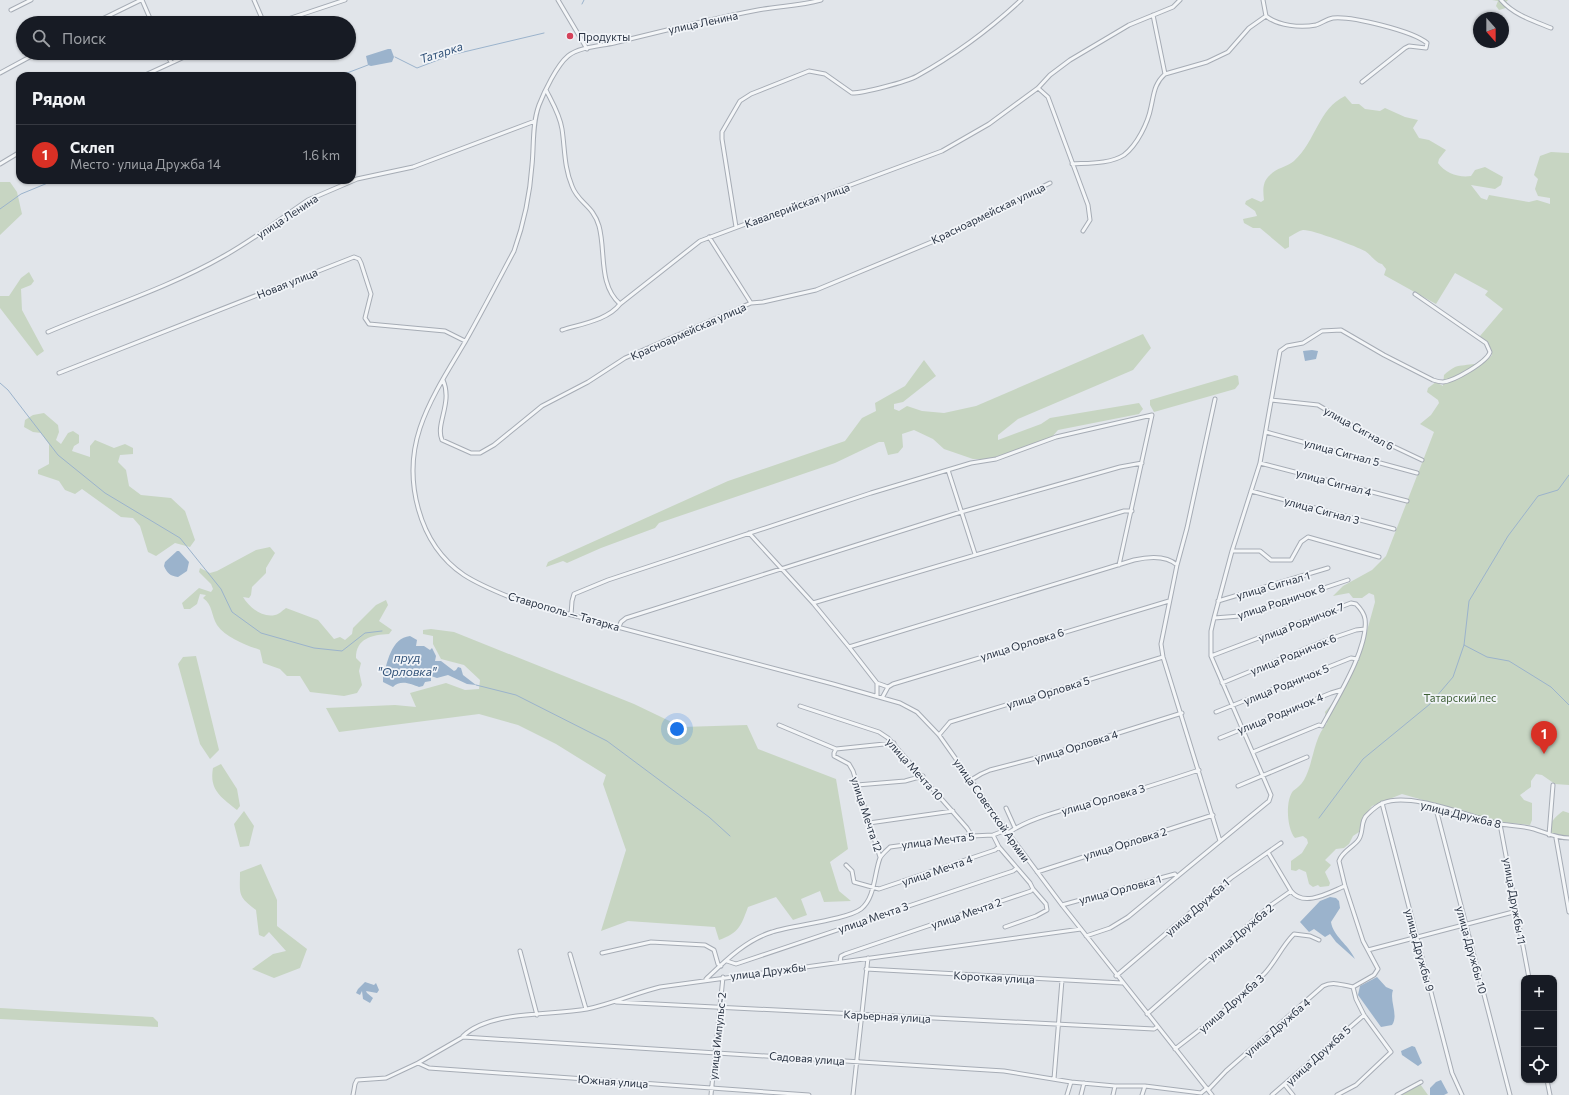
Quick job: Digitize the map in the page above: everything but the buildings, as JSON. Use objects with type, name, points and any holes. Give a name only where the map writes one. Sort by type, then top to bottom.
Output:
[{"type":"street","points":[[11,10],[31,0]]},
{"type":"street","points":[[108,16],[141,0],[149,16]]},
{"type":"street","points":[[254,0],[261,16]]},
{"type":"street","points":[[297,16],[345,0]]},
{"type":"street","points":[[558,0],[587,48]]},
{"type":"street","name":"улица Ленина","points":[[465,341],[514,251],[521,228],[530,184],[535,121],[538,106],[567,56],[587,48],[759,10],[804,5],[821,0]]},
{"type":"street","points":[[736,227],[724,155],[722,132],[735,107],[746,96],[809,71],[825,74],[852,93],[865,92],[916,77],[987,30],[1021,0]]},
{"type":"street","name":"Кавалерийская улица","points":[[562,330],[600,318],[612,312],[692,246],[709,237],[942,151],[973,134],[1038,88],[1050,75],[1070,60],[1129,25],[1173,7],[1180,0]]},
{"type":"street","points":[[1263,0],[1266,16],[1278,23],[1303,26],[1315,25],[1332,18],[1356,19],[1418,37],[1427,43],[1426,48],[1409,46],[1405,48],[1362,82]]},
{"type":"street","points":[[1501,0],[1507,7],[1519,14],[1551,28]]},
{"type":"street","points":[[1153,15],[1165,74]]},
{"type":"street","points":[[1072,164],[1096,162],[1123,155],[1130,148],[1149,118],[1154,88],[1165,74],[1207,62],[1223,55],[1233,47],[1249,28],[1266,16]]},
{"type":"street","points":[[0,73],[24,60]]},
{"type":"street","points":[[151,72],[176,60]]},
{"type":"street","points":[[1038,88],[1048,97],[1088,205],[1090,220],[1083,231]]},
{"type":"street","points":[[546,90],[559,116],[567,172],[575,193],[589,206],[597,220],[605,274],[611,293],[620,304]]},
{"type":"street","name":"улица Ленина","points":[[356,178],[413,167],[535,121]]},
{"type":"street","points":[[0,164],[16,154]]},
{"type":"street","name":"Красноармейская улица","points":[[443,380],[446,387],[447,400],[441,437],[447,443],[476,454],[494,445],[542,406],[588,382],[625,358],[751,303],[763,302],[816,290],[939,239],[1050,183]]},
{"type":"street","name":"улица Ленина","points":[[48,332],[123,301],[149,293],[202,268],[225,256],[308,200],[343,184]]},
{"type":"street","points":[[709,237],[751,303]]},
{"type":"street","name":"Новая улица","points":[[59,373],[354,257],[361,263],[371,294],[365,318],[369,324],[445,331],[465,341]]},
{"type":"street","points":[[1086,936],[1110,928],[1128,917],[1269,801],[1271,795],[1211,656],[1211,631],[1232,551],[1260,463],[1280,351],[1287,346],[1303,342],[1322,331],[1341,330],[1384,355],[1433,380],[1441,382],[1461,374],[1487,359],[1490,352],[1486,343],[1415,294]]},
{"type":"street","name":"Ставрополь — Татарка","points":[[465,341],[443,380],[420,429],[414,457],[415,498],[420,516],[429,536],[440,553],[463,574],[487,588],[519,601],[691,646]]},
{"type":"street","points":[[1215,399],[1180,560],[1176,565],[1162,636],[1163,657],[1182,713],[1220,841]]},
{"type":"street","name":"улица Сигнал 6","points":[[1271,400],[1318,405],[1365,433],[1422,460]]},
{"type":"street","points":[[571,615],[574,594],[608,580],[749,533],[948,470],[996,459],[1056,437],[1152,415],[1119,565]]},
{"type":"street","name":"улица Сигнал 5","points":[[1266,432],[1417,473]]},
{"type":"street","points":[[619,627],[621,622],[626,618],[961,512],[1120,467],[1142,463]]},
{"type":"street","name":"улица Сигнал 4","points":[[1260,463],[1407,501]]},
{"type":"street","points":[[948,470],[975,554]]},
{"type":"street","name":"улица Сигнал 3","points":[[1251,492],[1394,529]]},
{"type":"street","points":[[813,603],[1124,511],[1132,511]]},
{"type":"street","points":[[749,533],[813,603],[877,683],[888,687],[882,698]]},
{"type":"street","points":[[1232,551],[1260,551],[1271,560],[1291,560],[1301,542],[1308,536],[1379,556]]},
{"type":"street","points":[[849,647],[1119,565],[1153,558],[1173,561],[1176,565]]},
{"type":"street","name":"улица Сигнал 1","points":[[1218,601],[1328,568]]},
{"type":"street","name":"улица Родничок 8","points":[[1214,618],[1240,616],[1348,580]]},
{"type":"street","name":"улица Орловка 6","points":[[888,687],[1016,646],[1169,601]]},
{"type":"street","name":"улица Родничок 7","points":[[1211,656],[1351,603],[1356,604],[1365,617],[1365,629],[1356,659],[1322,726],[1319,725],[1253,752]]},
{"type":"street","name":"улица Родничок 6","points":[[1222,683],[1324,641],[1356,630],[1365,629]]},
{"type":"street","name":"улица Советской Армии","points":[[691,646],[900,703],[917,712],[939,735],[1007,832],[1116,976],[1212,1095]]},
{"type":"street","name":"улица Орловка 5","points":[[939,735],[950,722],[1163,657]]},
{"type":"street","name":"улица Родничок 5","points":[[1216,712],[1351,658],[1356,659]]},
{"type":"street","points":[[876,696],[877,683]]},
{"type":"street","name":"улица Родничок 4","points":[[1220,738],[1331,692],[1341,690]]},
{"type":"street","name":"улица Мечта 10","points":[[800,706],[880,732],[894,743],[953,811],[972,836]]},
{"type":"street","name":"улица Орловка 4","points":[[971,780],[990,770],[1055,753],[1182,713]]},
{"type":"street","points":[[779,725],[836,749],[894,743]]},
{"type":"street","name":"улица Мечта 12","points":[[836,749],[834,756],[851,766],[868,824],[880,857]]},
{"type":"street","points":[[1238,786],[1307,757]]},
{"type":"street","name":"улица Орловка 3","points":[[1007,832],[1054,814],[1199,770]]},
{"type":"street","points":[[857,785],[904,781],[923,776]]},
{"type":"street","points":[[1549,835],[1553,785]]},
{"type":"street","name":"улица Дружба 8","points":[[1382,803],[1394,800],[1435,805],[1465,812],[1500,824],[1533,828],[1556,838],[1569,838]]},
{"type":"street","points":[[1338,1095],[1356,1085],[1391,1052],[1364,1015],[1356,1000],[1353,987],[1374,975],[1378,969],[1363,941],[1345,886],[1340,861],[1340,857],[1356,845],[1361,836],[1363,820],[1367,814],[1382,803]]},
{"type":"street","name":"улица Дружбы 9","points":[[1382,803],[1452,1073],[1462,1095]]},
{"type":"street","name":"улица Дружбы 10","points":[[1435,805],[1510,1095]]},
{"type":"street","points":[[1006,808],[1015,828]]},
{"type":"street","points":[[868,824],[953,811]]},
{"type":"street","name":"улица Орловка 2","points":[[1037,872],[1213,816]]},
{"type":"street","name":"улица Дружбы 11","points":[[1500,824],[1528,975]]},
{"type":"street","name":"улица Мечта 5","points":[[880,857],[890,847],[899,844],[993,835],[1007,832]]},
{"type":"street","points":[[993,835],[999,846],[1046,904],[1047,910],[1005,928]]},
{"type":"street","points":[[1556,838],[1569,912]]},
{"type":"street","name":"улица Дружба 1","points":[[1116,976],[1231,878],[1269,854],[1281,843]]},
{"type":"street","name":"улица Мечта 4","points":[[846,865],[852,871],[854,882],[873,886],[879,889],[995,850],[999,846]]},
{"type":"street","points":[[1269,854],[1291,891],[1300,899],[1309,900],[1345,886]]},
{"type":"street","points":[[706,980],[747,944],[772,932],[850,914],[862,908],[873,886],[880,857]]},
{"type":"street","name":"улица Мечта 3","points":[[727,961],[736,964],[1006,874],[1017,868]]},
{"type":"street","name":"улица Орловка 1","points":[[1062,905],[1175,874],[1177,877]]},
{"type":"street","name":"улица Мечта 2","points":[[840,962],[841,956],[845,954],[1029,892],[1033,889]]},
{"type":"street","name":"улица Дружба 2","points":[[1147,1014],[1271,905],[1291,891]]},
{"type":"street","points":[[1368,950],[1517,911]]},
{"type":"street","name":"улица Дружбы","points":[[463,1037],[471,1029],[490,1020],[586,1009],[615,1002],[645,991],[723,977],[1081,929]]},
{"type":"street","name":"улица Дружба 3","points":[[1175,1049],[1203,1027],[1266,972],[1285,942],[1294,934],[1310,936],[1318,940]]},
{"type":"street","points":[[602,953],[651,942],[705,945],[713,948],[718,964],[721,966]]},
{"type":"street","points":[[520,951],[537,1015]]},
{"type":"street","points":[[570,954],[586,1009]]},
{"type":"street","points":[[853,1095],[855,1061],[868,958]]},
{"type":"street","name":"Короткая улица","points":[[866,970],[1122,983]]},
{"type":"street","name":"улица Импульс-2","points":[[712,1095],[723,977]]},
{"type":"street","points":[[1054,1078],[1062,980]]},
{"type":"street","name":"улица Дружба 4","points":[[1208,1089],[1226,1071],[1328,983],[1353,987]]},
{"type":"street","name":"Карьерная улица","points":[[615,1002],[1154,1029],[1157,1027]]},
{"type":"street","name":"улица Дружба 5","points":[[1272,1095],[1364,1015]]},
{"type":"street","points":[[353,1095],[354,1084],[357,1080],[386,1078],[418,1063],[463,1037]]},
{"type":"street","name":"Садовая улица","points":[[463,1037],[1004,1071],[1071,1082],[1115,1086],[1145,1086],[1200,1094],[1208,1089]]},
{"type":"street","name":"Южная улица","points":[[418,1063],[429,1068],[809,1095]]},
{"type":"street","points":[[1066,1095],[1071,1082]]},
{"type":"street","points":[[1397,1095],[1421,1082]]},
{"type":"street","points":[[1080,1095],[1084,1083]]},
{"type":"street","points":[[1548,1083],[1550,1095]]},
{"type":"street","points":[[1285,1085],[1293,1095]]},
{"type":"street","points":[[1114,1095],[1115,1086]]},
{"type":"street","points":[[1142,1095],[1145,1086]]},
{"type":"street","points":[[1177,1095],[1179,1090]]},
{"type":"green space","points":[[1492,0],[1508,0],[1506,2],[1509,7],[1499,10],[1496,6],[1498,1]]},
{"type":"green space","name":"Татарский лес","points":[[1345,96],[1352,104],[1359,104],[1365,109],[1380,111],[1385,108],[1405,117],[1418,120],[1413,128],[1419,138],[1429,140],[1446,150],[1439,159],[1438,163],[1444,170],[1462,176],[1471,176],[1475,170],[1485,167],[1503,177],[1501,185],[1495,189],[1471,185],[1481,198],[1487,200],[1489,195],[1529,202],[1537,200],[1550,204],[1550,198],[1538,196],[1535,189],[1538,179],[1534,175],[1540,156],[1551,152],[1569,153],[1569,785],[1555,784],[1542,775],[1536,774],[1531,781],[1531,787],[1520,795],[1524,800],[1532,803],[1532,820],[1530,825],[1500,822],[1402,794],[1372,806],[1362,819],[1359,832],[1353,836],[1349,844],[1344,848],[1336,849],[1325,860],[1331,865],[1325,872],[1330,883],[1329,886],[1320,887],[1318,885],[1313,887],[1309,884],[1306,872],[1299,869],[1296,871],[1291,870],[1291,861],[1302,853],[1308,843],[1307,839],[1303,836],[1295,838],[1292,834],[1288,815],[1290,796],[1304,780],[1310,766],[1316,743],[1322,729],[1327,723],[1325,712],[1341,693],[1360,656],[1375,602],[1374,595],[1369,593],[1362,598],[1353,598],[1349,593],[1333,596],[1343,586],[1372,570],[1386,556],[1434,432],[1420,424],[1431,415],[1439,403],[1438,400],[1427,392],[1428,388],[1436,382],[1443,386],[1444,375],[1455,367],[1480,363],[1492,355],[1488,344],[1480,336],[1503,309],[1485,295],[1488,291],[1455,273],[1436,304],[1384,275],[1386,269],[1382,264],[1361,249],[1324,235],[1303,230],[1289,237],[1289,247],[1285,249],[1260,228],[1253,228],[1244,223],[1243,219],[1257,216],[1255,211],[1245,204],[1246,201],[1252,198],[1261,202],[1264,200],[1263,193],[1267,178],[1275,171],[1294,161],[1301,153],[1329,109]]},
{"type":"green space","points":[[0,182],[10,182],[17,192],[22,214],[0,235]]},
{"type":"green space","points":[[29,272],[34,281],[31,285],[21,289],[22,310],[44,351],[37,356],[0,308],[0,296],[9,296],[21,278]]},
{"type":"green space","points":[[1143,334],[1151,348],[1133,370],[1018,419],[998,435],[998,440],[1041,424],[1050,418],[1139,403],[1143,409],[1139,414],[1058,430],[1051,438],[1009,454],[986,459],[973,459],[944,449],[933,439],[914,430],[902,434],[903,447],[898,453],[888,455],[884,442],[879,442],[835,463],[659,523],[655,528],[601,548],[567,563],[563,561],[546,567],[548,562],[728,481],[845,441],[862,418],[876,411],[875,403],[905,386],[924,360],[936,376],[903,402],[894,404],[894,409],[899,411],[907,406],[922,411],[944,413],[976,406]]},
{"type":"green space","points":[[1235,375],[1238,376],[1239,384],[1235,389],[1154,412],[1150,405],[1150,400]]},
{"type":"green space","points":[[44,413],[58,425],[59,432],[56,440],[61,444],[68,433],[73,431],[79,435],[79,443],[74,446],[72,451],[90,457],[90,446],[95,440],[114,448],[125,444],[133,448],[133,454],[120,455],[118,462],[126,470],[129,486],[141,495],[171,498],[185,511],[195,540],[190,547],[175,543],[156,556],[148,552],[140,526],[133,518],[121,517],[82,489],[75,494],[65,490],[59,481],[38,474],[38,470],[49,464],[49,444],[41,433],[33,432],[24,427],[25,420],[33,415]]},
{"type":"green space","points":[[270,547],[275,553],[266,568],[266,573],[252,587],[249,598],[243,597],[256,611],[265,615],[276,615],[286,608],[318,620],[334,639],[340,637],[345,640],[352,634],[353,628],[376,605],[386,600],[388,605],[379,621],[392,630],[389,634],[377,635],[366,639],[359,646],[356,658],[361,663],[359,671],[362,685],[357,693],[344,696],[310,692],[300,676],[287,676],[280,669],[263,663],[260,650],[231,637],[221,630],[217,625],[209,604],[203,598],[206,595],[200,594],[197,604],[190,609],[184,609],[182,603],[199,588],[211,592],[213,589],[211,584],[199,572],[200,568],[210,573],[217,571],[256,550]]},
{"type":"green space","points":[[431,629],[454,632],[634,704],[682,727],[747,725],[758,749],[836,779],[848,849],[830,862],[839,891],[851,901],[824,902],[820,891],[801,899],[807,915],[793,920],[776,897],[748,907],[738,928],[731,935],[719,940],[715,927],[628,921],[601,931],[626,850],[603,784],[606,775],[556,744],[518,725],[479,714],[339,732],[326,708],[395,705],[416,707],[410,693],[446,683],[465,690],[479,689],[480,680],[464,665],[441,659],[433,644],[433,636],[423,634],[423,630]]},
{"type":"green space","points":[[196,656],[219,750],[210,759],[200,744],[178,664],[183,657]]},
{"type":"green space","points":[[221,764],[237,789],[240,806],[237,810],[221,797],[215,788],[212,776],[213,768]]},
{"type":"green space","points":[[244,811],[254,826],[249,846],[240,847],[234,824]]},
{"type":"green space","points":[[1563,811],[1569,813],[1569,838],[1550,833],[1551,823]]},
{"type":"green space","points":[[261,864],[277,900],[277,926],[307,949],[300,968],[274,978],[252,969],[273,954],[286,951],[269,932],[264,937],[259,935],[256,910],[245,901],[240,890],[240,872]]},
{"type":"green space","points":[[0,1008],[153,1017],[158,1022],[158,1027],[0,1019]]},
{"type":"green space","points":[[1420,1084],[1428,1095],[1399,1095]]},
{"type":"water","points":[[391,49],[394,57],[392,62],[371,66],[368,65],[366,56]]},
{"type":"water","points":[[1303,351],[1318,351],[1316,359],[1305,361]]},
{"type":"water","points":[[177,551],[179,551],[189,562],[187,571],[178,577],[169,574],[164,566],[165,562]]},
{"type":"water","name":"пруд \"Орловка\"","points":[[410,636],[417,640],[416,646],[424,646],[430,650],[432,648],[436,656],[435,661],[441,661],[454,671],[458,667],[461,668],[463,675],[476,685],[467,684],[448,675],[437,678],[431,676],[431,681],[425,682],[423,686],[419,687],[399,683],[393,687],[383,682],[388,659],[394,646],[398,641]]},
{"type":"water","points":[[1330,897],[1336,898],[1339,901],[1340,908],[1331,922],[1332,927],[1355,959],[1336,942],[1330,934],[1325,937],[1314,929],[1309,932],[1300,922],[1320,901]]},
{"type":"water","points":[[1377,977],[1386,987],[1393,990],[1392,999],[1395,1017],[1392,1025],[1381,1027],[1358,995],[1360,986]]},
{"type":"water","points":[[365,982],[374,985],[376,983],[379,990],[377,993],[366,991],[373,998],[370,1003],[363,999],[362,991],[360,995],[356,993]]},
{"type":"water","points":[[1412,1046],[1415,1047],[1422,1063],[1418,1066],[1402,1055],[1401,1051]]},
{"type":"water","points":[[1441,1080],[1448,1093],[1444,1095],[1430,1095],[1430,1088],[1436,1082]]},
{"type":"waterway","name":"Татарка","points":[[582,4],[584,0]]},
{"type":"waterway","name":"Татарка","points":[[395,57],[417,68],[451,55],[544,33]]},
{"type":"waterway","name":"Татарка","points":[[350,72],[368,65]]},
{"type":"waterway","name":"Татарка","points":[[0,209],[21,194],[45,184]]},
{"type":"waterway","points":[[0,383],[8,390],[58,455],[105,493],[180,538],[221,589],[232,612],[261,633],[314,648],[342,651],[365,633],[382,631]]},
{"type":"waterway","points":[[1569,475],[1558,490],[1538,496],[1508,536],[1469,601],[1464,645],[1487,657],[1509,661],[1551,687],[1569,705]]},
{"type":"waterway","points":[[1319,818],[1363,759],[1430,704],[1453,677],[1464,645]]},
{"type":"waterway","points":[[476,685],[516,695],[607,741],[709,817],[730,836]]},
{"type":"place","name":"Продукты","points":[[570,36]]},
{"type":"place","name":"Склеп","points":[[1544,754]]}]
